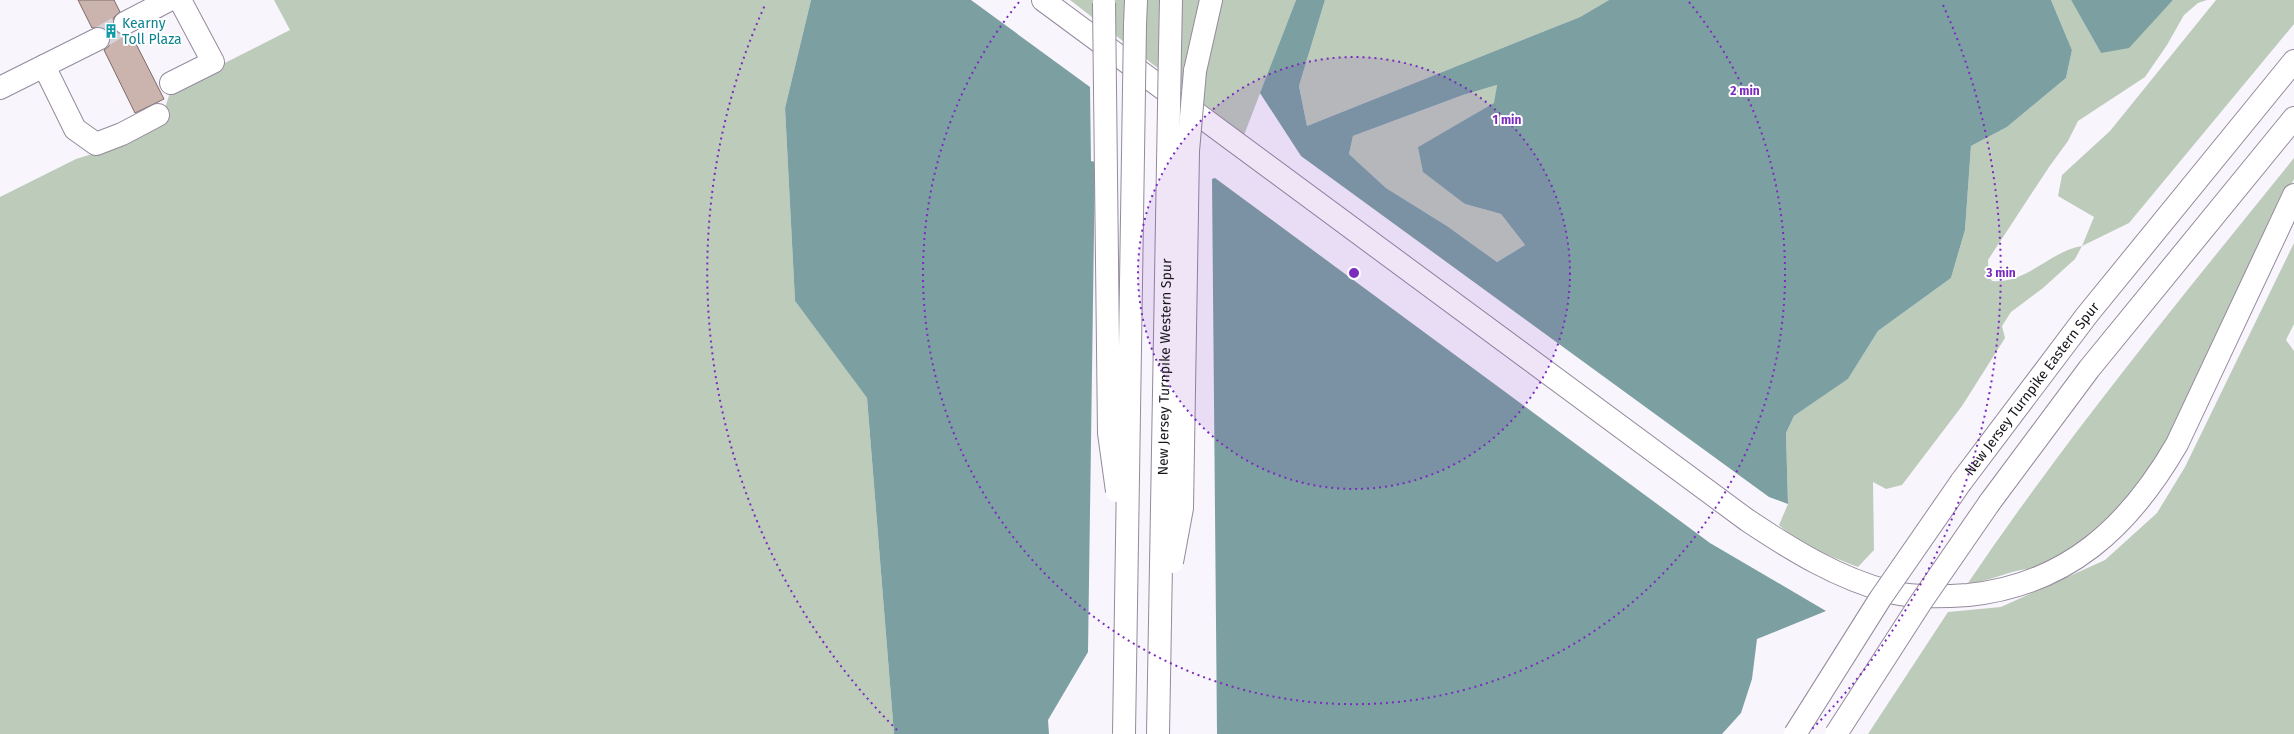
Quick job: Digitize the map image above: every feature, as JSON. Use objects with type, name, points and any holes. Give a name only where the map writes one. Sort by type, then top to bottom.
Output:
[{"type":"main road","points":[[125,23],[169,0]]},
{"type":"main road","points":[[171,83],[213,62],[180,0]]},
{"type":"main road","points":[[1043,0],[1758,527],[1790,549],[1831,570],[1875,587],[1907,595],[1931,597],[1976,594],[2013,587],[2031,581],[2080,556],[2125,518],[2157,478],[2177,444],[2294,195]]},
{"type":"main road","points":[[1124,734],[1136,0]]},
{"type":"main road","name":"New Jersey Turnpike Western Spur","points":[[1158,734],[1171,0]]},
{"type":"main road","points":[[1160,622],[1182,508],[1188,151],[1195,71],[1211,0]]},
{"type":"main road","points":[[1104,1],[1109,433],[1127,561]]},
{"type":"main road","points":[[0,88],[98,39]]},
{"type":"main road","name":"New Jersey Turnpike Eastern Spur","points":[[1795,734],[1880,599],[1961,482],[2087,315],[2294,61]]},
{"type":"main road","points":[[44,66],[75,129],[96,144],[122,134],[158,115]]},
{"type":"main road","points":[[1836,734],[1925,596],[1990,502],[2090,369],[2294,118]]},
{"type":"shaded area","points":[[274,0],[811,0],[785,108],[795,301],[867,398],[894,734],[0,734],[0,197],[76,159],[118,146],[159,125],[171,90],[290,30]]},
{"type":"shaded area","points":[[811,0],[971,0],[1090,87],[1091,161],[1095,162],[1088,652],[1048,720],[1049,734],[894,734],[867,398],[795,301],[785,108]]},
{"type":"shaded area","points":[[1070,0],[1296,0],[1244,135]]},
{"type":"shaded area","points":[[1296,0],[1325,0],[1299,86],[1307,126],[1580,17],[1609,0],[2051,0],[2072,50],[2066,78],[2007,127],[1971,146],[1965,230],[1951,278],[1878,331],[1848,379],[1794,416],[1786,433],[1788,504],[1769,497],[1301,156],[1260,93]],"holes":[[[1497,85],[1494,103],[1418,147],[1423,172],[1465,204],[1501,214],[1525,245],[1497,262],[1447,226],[1386,188],[1349,154],[1353,136],[1463,95]]]},
{"type":"shaded area","points":[[1325,0],[1609,0],[1580,17],[1307,126],[1299,86]]},
{"type":"shaded area","points":[[2051,0],[2071,0],[2101,53],[2154,20],[2173,0],[2207,0],[2198,3],[2184,15],[2167,45],[2145,77],[2078,121],[2068,141],[2049,167],[1988,260],[1989,276],[1992,281],[2005,281],[2027,273],[2070,249],[2082,246],[2075,259],[2043,288],[2011,312],[2002,326],[2005,338],[1962,406],[1902,485],[1886,489],[1873,482],[1874,550],[1858,567],[1806,545],[1779,525],[1788,504],[1786,433],[1794,416],[1848,379],[1878,331],[1951,278],[1965,230],[1971,146],[2007,127],[2066,78],[2072,50]]},
{"type":"shaded area","points":[[2071,0],[2173,0],[2129,48],[2101,53]]},
{"type":"shaded area","points":[[2216,0],[2294,0],[2294,24],[2129,223],[2082,246],[2094,217],[2058,196],[2062,175],[2110,131]]},
{"type":"shaded area","points":[[1497,85],[1495,103],[1418,147],[1465,204],[1501,214],[1525,245],[1497,262],[1447,226],[1386,188],[1349,154],[1353,136],[1463,95]]},
{"type":"shaded area","points":[[2294,158],[2294,179],[2144,485],[2096,535],[2034,569],[2026,569],[1968,583],[2045,474],[2126,367]]},
{"type":"shaded area","points":[[1215,178],[1710,543],[1826,611],[1757,639],[1752,679],[1741,713],[1722,734],[1217,734],[1212,179]]},
{"type":"shaded area","points":[[2294,243],[2294,324],[2286,340],[2294,351],[2294,734],[1868,734],[1948,612],[2001,607],[2105,560],[2157,513],[2185,467]]},
{"type":"building","points":[[78,0],[114,0],[120,12],[114,17],[114,28],[119,34],[131,34],[164,99],[135,113],[104,50],[109,46],[109,34],[105,28],[92,28]]},
{"type":"tunnel","points":[[98,39],[125,23]]},
{"type":"place","name":"Kearny Toll Plaza","points":[[111,31]]}]
